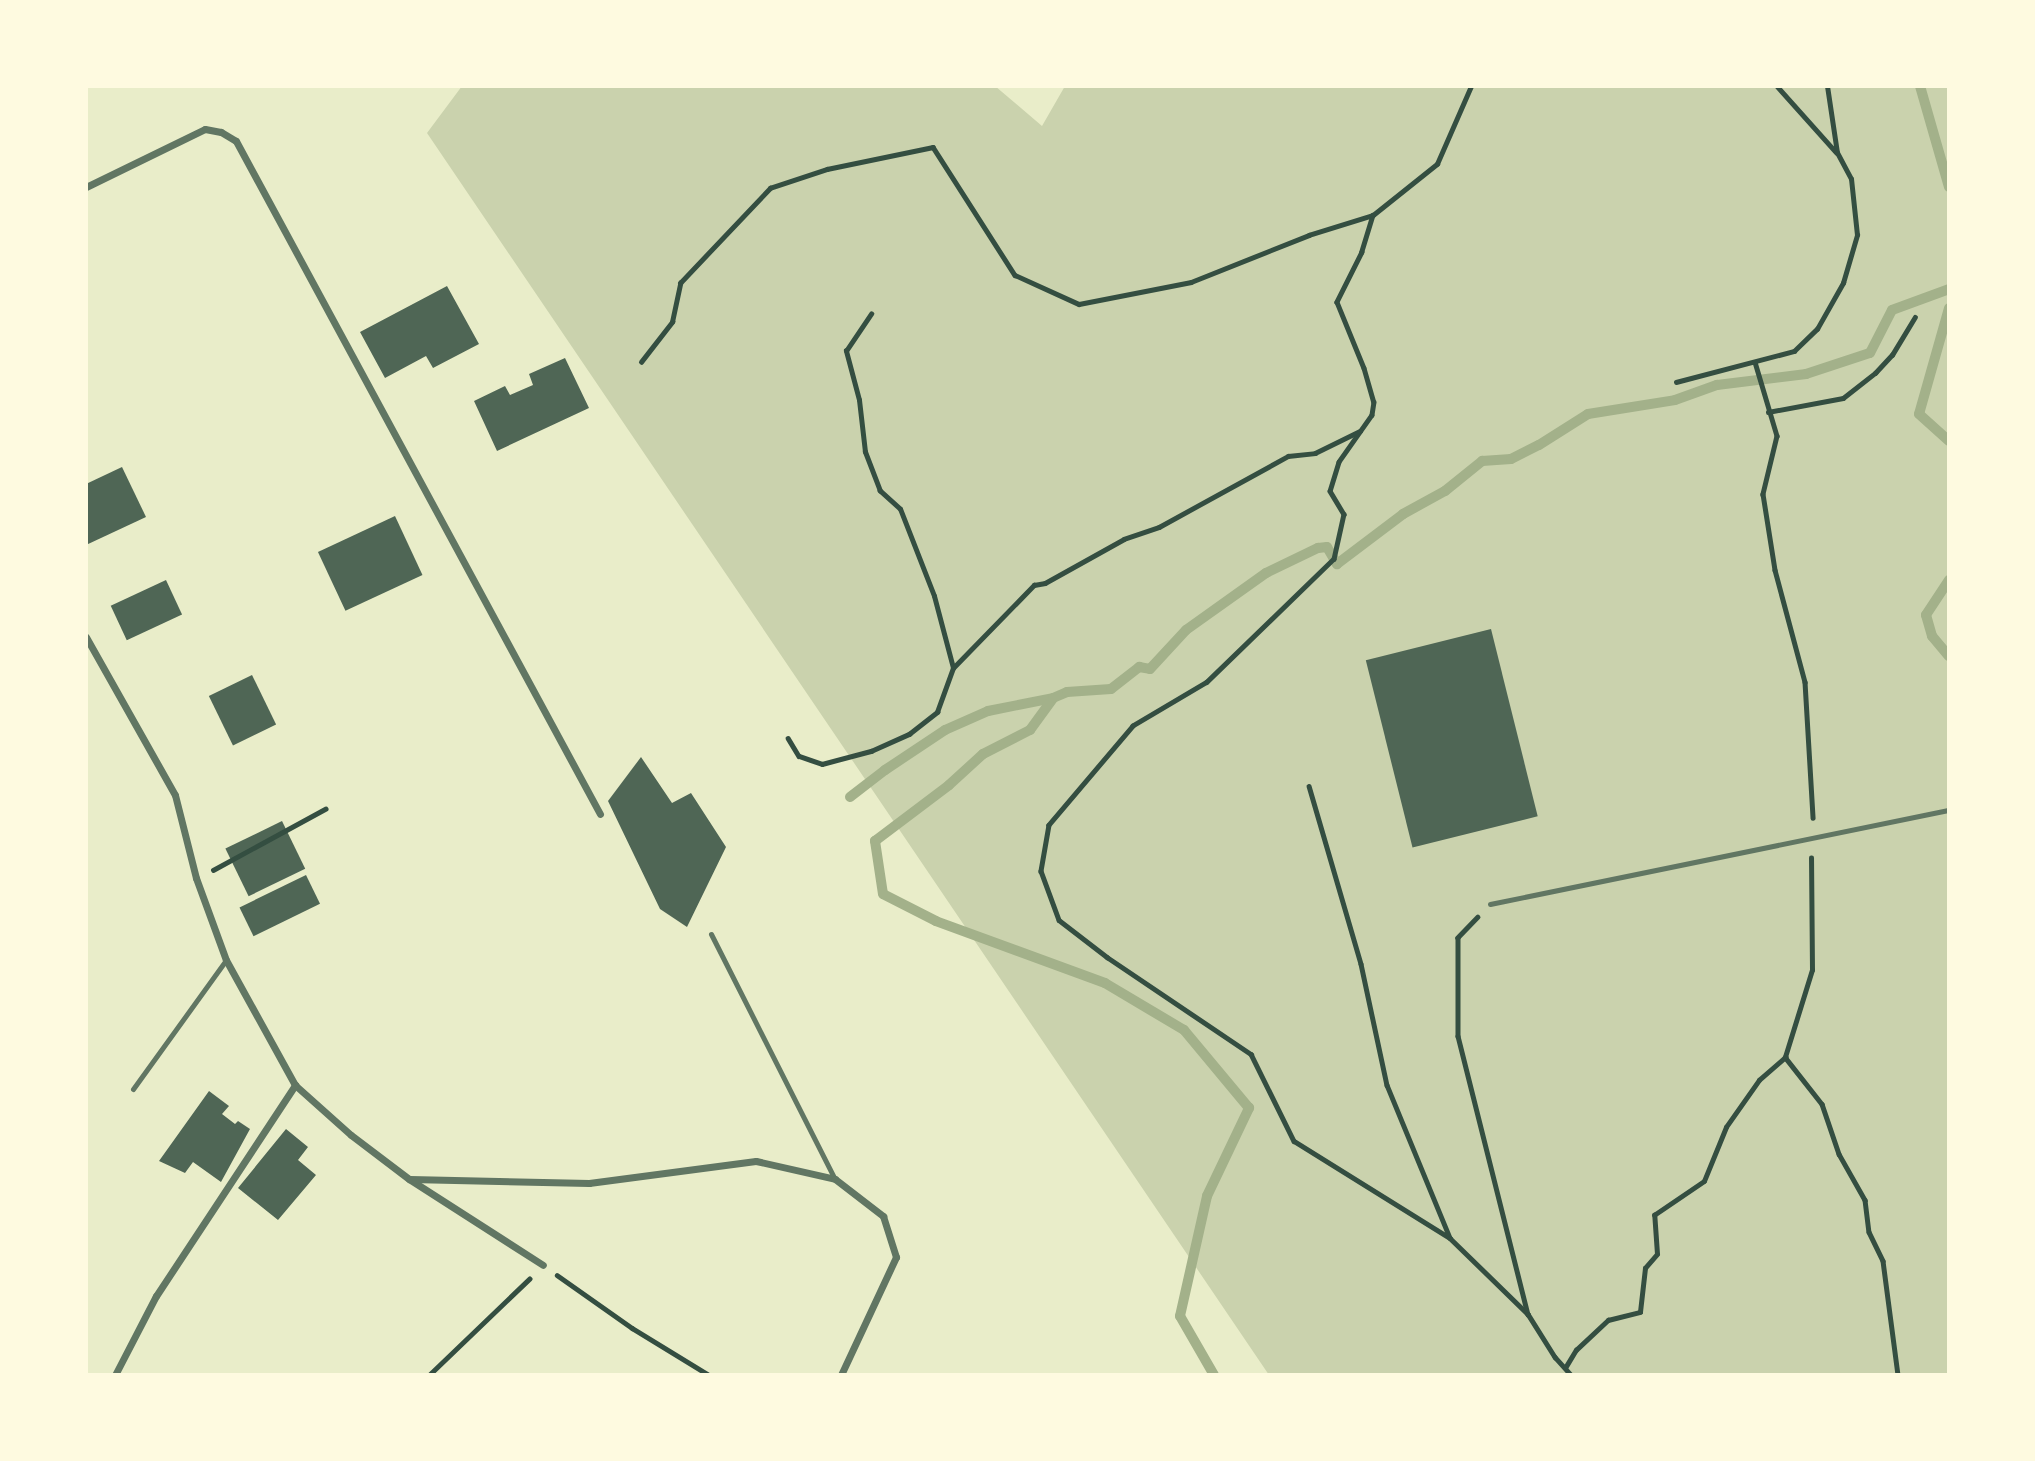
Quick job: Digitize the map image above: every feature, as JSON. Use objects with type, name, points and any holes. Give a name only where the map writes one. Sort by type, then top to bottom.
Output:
[{"type":"street","points":[[86,187],[205,129],[221,132],[236,141],[600,814]]},
{"type":"street","points":[[86,637],[175,795],[196,878],[226,960],[295,1085],[351,1135],[409,1179],[543,1265]]},
{"type":"street","points":[[115,1375],[156,1296],[295,1085]]},
{"type":"street","points":[[409,1179],[589,1183],[756,1161],[835,1179],[883,1216],[896,1257],[841,1375]]},
{"type":"lane","points":[[1490,904],[1949,810]]},
{"type":"lane","points":[[711,934],[835,1179]]},
{"type":"lane","points":[[133,1089],[226,960]]},
{"type":"path","points":[[641,362],[672,321],[680,283],[770,188],[827,169],[933,147],[1014,275],[1079,303],[1191,282],[1309,235],[1373,215],[1437,164],[1471,86]]},
{"type":"path","points":[[1676,382],[1794,351],[1817,330],[1843,283],[1857,234],[1851,179],[1837,153],[1777,86]]},
{"type":"path","points":[[1827,86],[1837,153]]},
{"type":"path","points":[[1373,215],[1362,252],[1337,302],[1364,368],[1374,402],[1372,415],[1339,462],[1330,491],[1344,514],[1334,559],[1207,682],[1133,726],[1049,825],[1041,871],[1059,920],[1107,957],[1251,1054],[1294,1141],[1450,1238],[1528,1314],[1571,1375]]},
{"type":"path","points":[[871,314],[846,351],[859,400],[865,452],[880,491],[900,509],[934,596],[953,668]]},
{"type":"path","points":[[1768,412],[1843,398],[1875,373],[1892,355],[1915,317]]},
{"type":"path","points":[[1565,1368],[1576,1350],[1608,1320],[1640,1312],[1645,1268],[1657,1254],[1654,1215],[1704,1181],[1726,1127],[1759,1080],[1785,1057],[1812,970],[1811,838],[1814,806],[1805,682],[1775,570],[1763,494],[1777,436],[1755,362]]},
{"type":"path","points":[[788,738],[799,756],[822,764],[871,751],[909,734],[937,712],[953,668],[1034,585],[1045,583],[1124,539],[1159,527],[1288,456],[1314,453],[1360,431]]},
{"type":"path","points":[[1309,786],[1361,964],[1387,1085],[1450,1238]]},
{"type":"path","points":[[196,878],[325,809]]},
{"type":"path","points":[[1490,904],[1458,938],[1458,1036],[1528,1314]]},
{"type":"path","points":[[1785,1057],[1822,1104],[1839,1154],[1865,1200],[1869,1232],[1883,1261],[1898,1375]]},
{"type":"path","points":[[429,1375],[543,1265],[632,1328],[709,1375]]},
{"type":"green space","points":[[462,86],[995,86],[1042,126],[1065,86],[1949,86],[1949,1375],[1269,1375],[427,133]]},
{"type":"building","points":[[447,286],[479,344],[433,368],[426,356],[385,378],[360,332]]},
{"type":"building","points":[[565,358],[589,408],[497,451],[474,401],[505,386],[510,395],[533,385],[529,374]]},
{"type":"building","points":[[122,467],[146,517],[86,545],[86,484]]},
{"type":"building","points":[[395,516],[422,575],[345,611],[318,552]]},
{"type":"building","points":[[166,580],[182,614],[127,640],[111,606]]},
{"type":"building","points":[[1491,629],[1538,816],[1413,847],[1366,660]]},
{"type":"building","points":[[252,675],[276,724],[233,745],[209,696]]},
{"type":"building","points":[[641,757],[672,803],[691,793],[726,847],[687,927],[660,909],[608,801]]},
{"type":"building","points":[[282,821],[305,869],[249,896],[225,849]]},
{"type":"building","points":[[306,875],[320,904],[254,936],[239,907]]},
{"type":"building","points":[[209,1091],[229,1106],[222,1114],[235,1124],[238,1121],[250,1129],[221,1182],[193,1162],[185,1173],[159,1161]]},
{"type":"building","points":[[286,1129],[308,1147],[298,1160],[316,1175],[278,1220],[238,1188]]},
{"type":"waterway","points":[[1920,86],[1949,187]]},
{"type":"waterway","points":[[1214,1375],[1180,1316],[1207,1196],[1249,1108],[1184,1030],[1105,983],[936,921],[883,894],[875,841],[949,785],[983,754],[1030,730],[1053,698],[1067,692],[1111,689],[1139,667],[1150,669],[1186,630],[1266,573],[1318,548],[1327,547],[1337,564],[1403,514],[1445,491],[1482,461],[1511,459],[1588,414],[1675,400],[1717,385],[1806,374],[1870,353],[1892,310],[1949,289]]},
{"type":"waterway","points":[[1949,308],[1919,414],[1949,441]]},
{"type":"waterway","points":[[1949,580],[1926,615],[1932,636],[1949,656]]},
{"type":"waterway","points":[[850,797],[945,730],[988,711],[1053,698]]}]
